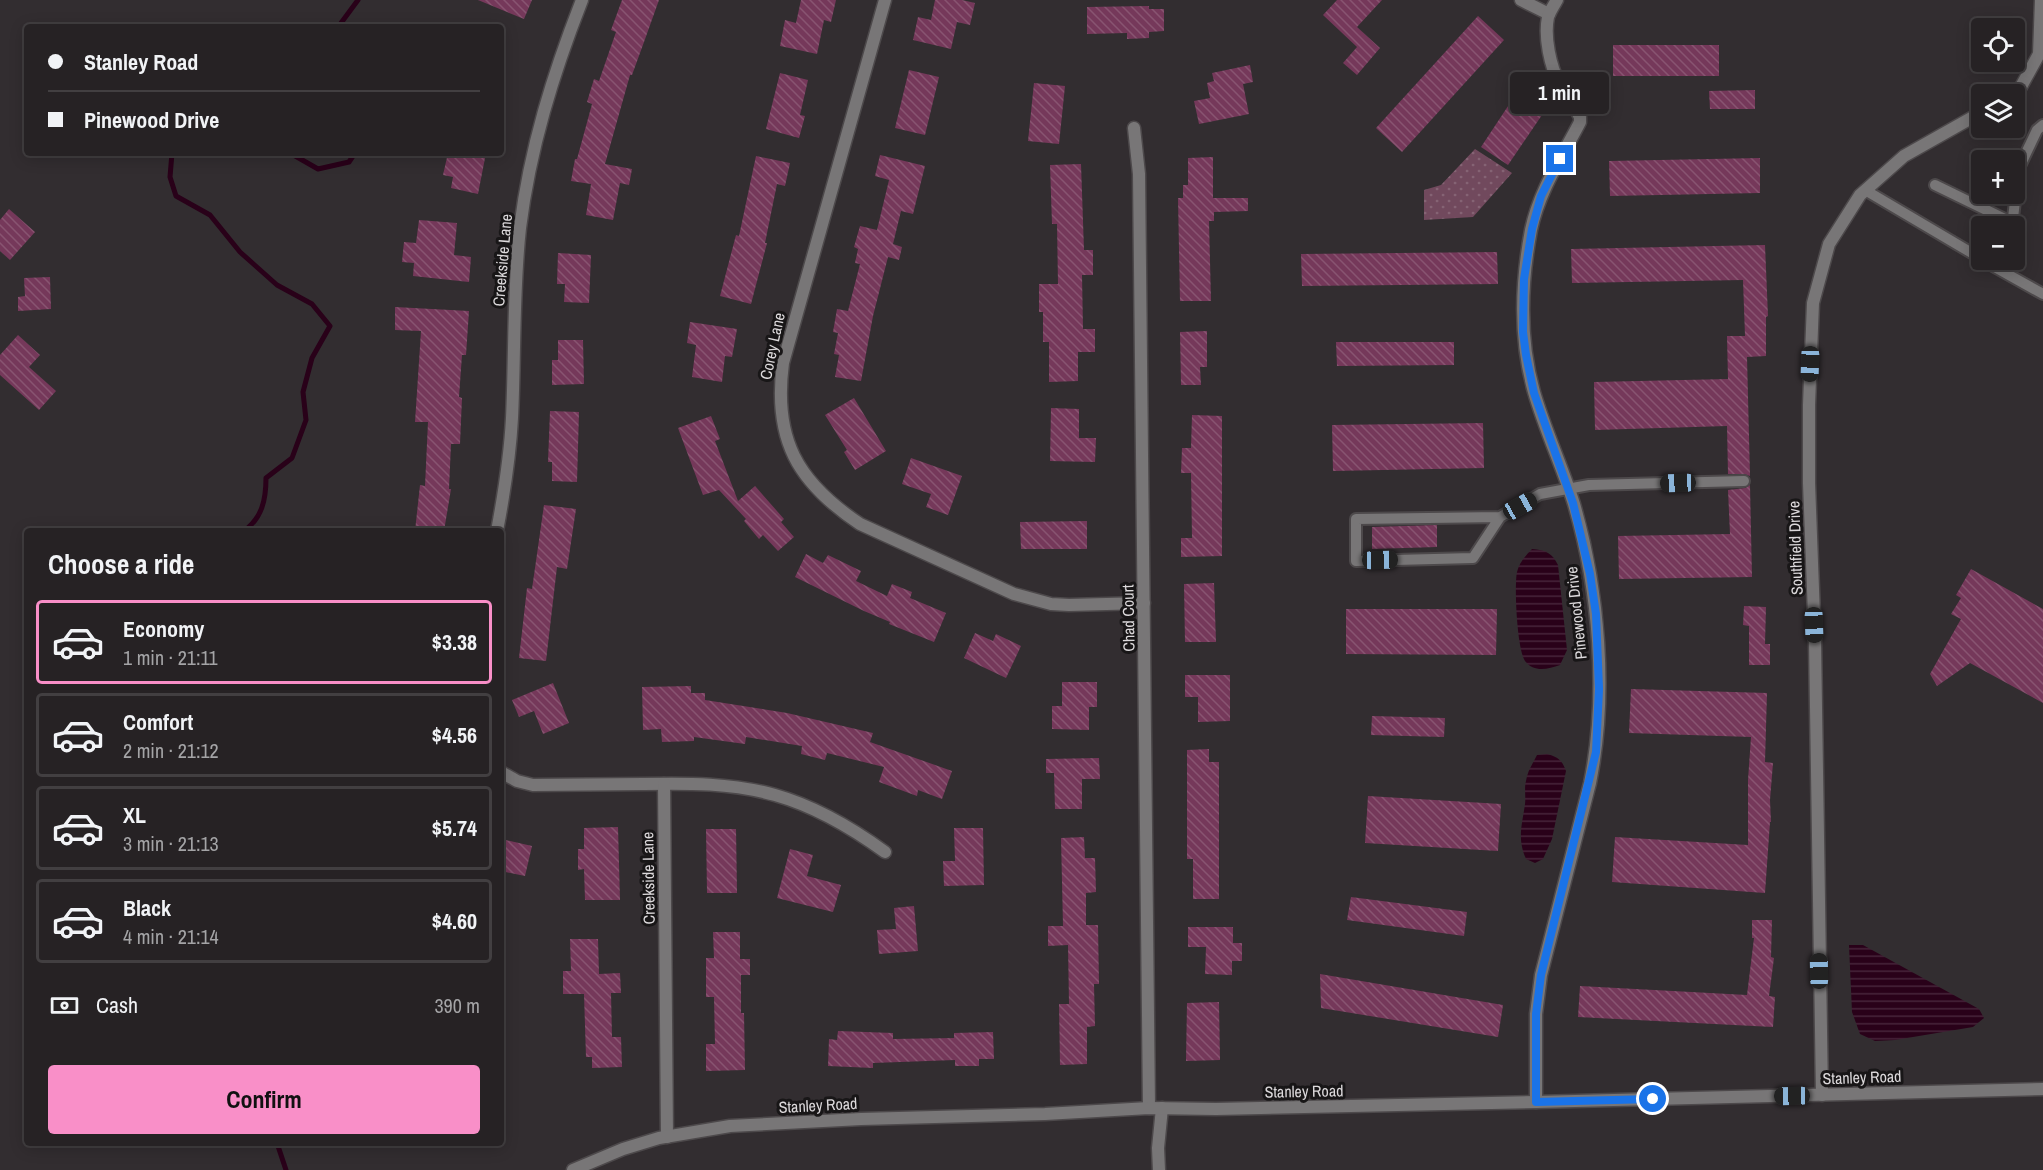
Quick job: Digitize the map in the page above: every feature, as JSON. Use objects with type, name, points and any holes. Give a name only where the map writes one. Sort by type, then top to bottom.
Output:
[{"type":"street","name":"Creekside Lane","points":[[497,528],[509,449],[520,228],[525,196],[544,107],[582,0]]},
{"type":"street","name":"Corey Lane","points":[[885,0],[783,363],[779,388],[782,415],[787,440],[795,461],[806,478],[821,494],[837,509],[860,524],[1014,594],[1060,604],[1144,603]]},
{"type":"street","points":[[1521,0],[1549,14]]},
{"type":"street","name":"Pinewood Drive","points":[[1536,1102],[1536,1014],[1541,975],[1596,752],[1599,689],[1596,614],[1582,535],[1569,490],[1534,393],[1523,332],[1524,279],[1532,229],[1541,196],[1580,122],[1580,117],[1553,70],[1548,38],[1549,14],[1557,0]]},
{"type":"street","points":[[2023,84],[2041,55],[2041,0]]},
{"type":"street","name":"Southfield Drive","points":[[1822,1095],[1815,642],[1809,483],[1813,303],[1829,244],[1865,190],[1904,156],[1971,118]]},
{"type":"street","name":"Chad Court","points":[[1134,128],[1139,174],[1144,603],[1159,1170]]},
{"type":"street","points":[[504,774],[517,781],[533,785],[710,783],[776,795],[809,807],[862,835],[885,852]]},
{"type":"street","name":"Creekside Lane","points":[[664,784],[667,1137]]},
{"type":"street","name":"Stanley Road","points":[[573,1170],[623,1149],[667,1137],[730,1126],[1156,1108],[1536,1102],[2043,1089]]},
{"type":"lane","points":[[2013,216],[2019,168],[2037,130],[2043,125]]},
{"type":"lane","points":[[1935,185],[1995,216]]},
{"type":"lane","points":[[1865,190],[1971,253]]},
{"type":"lane","points":[[2009,270],[2043,294]]},
{"type":"lane","points":[[1500,517],[1356,519],[1356,561],[1473,558],[1500,517],[1540,494],[1589,485],[1744,481]]},
{"type":"shaded area","points":[[1475,149],[1512,173],[1473,217],[1424,220],[1424,190],[1441,185]]},
{"type":"shaded area","points":[[1532,549],[1548,553],[1558,565],[1567,650],[1560,665],[1546,669],[1537,669],[1525,661],[1518,632],[1517,572],[1521,562]]},
{"type":"shaded area","points":[[1547,754],[1559,760],[1566,771],[1552,839],[1543,859],[1535,863],[1526,859],[1522,845],[1525,784],[1537,755]]},
{"type":"shaded area","points":[[1849,945],[1863,945],[1979,1009],[1984,1018],[1973,1027],[1895,1040],[1875,1041],[1860,1034],[1852,1012]]},
{"type":"building","points":[[478,0],[532,0],[524,19]]},
{"type":"building","points":[[622,0],[659,0],[632,75],[630,75],[605,164],[632,169],[629,185],[620,183],[613,220],[586,215],[591,184],[571,181],[575,159],[577,159],[592,104],[587,102],[594,79],[599,81],[616,32],[611,30]]},
{"type":"building","points":[[801,0],[836,0],[831,22],[824,20],[817,54],[780,46],[785,20],[796,23]]},
{"type":"building","points":[[935,0],[962,0],[975,3],[970,25],[957,22],[951,49],[913,40],[918,17],[931,20]]},
{"type":"building","points":[[1337,0],[1382,0],[1357,27],[1380,48],[1357,75],[1343,63],[1357,47],[1323,15]]},
{"type":"building","points":[[1149,6],[1149,9],[1164,9],[1164,31],[1149,32],[1149,38],[1127,39],[1127,33],[1087,34],[1087,7]]},
{"type":"building","points":[[1478,16],[1504,40],[1402,152],[1376,128]]},
{"type":"building","points":[[1613,45],[1719,45],[1719,76],[1613,76]]},
{"type":"building","points":[[1250,65],[1253,82],[1243,84],[1249,114],[1199,124],[1194,101],[1210,98],[1207,83],[1214,81],[1212,73]]},
{"type":"building","points":[[909,70],[939,77],[925,135],[895,128]]},
{"type":"building","points":[[780,73],[808,80],[800,115],[805,116],[799,138],[766,129]]},
{"type":"building","points":[[1034,83],[1065,86],[1059,144],[1028,141]]},
{"type":"building","points":[[1755,90],[1755,109],[1710,109],[1709,91]]},
{"type":"building","points":[[1516,94],[1544,112],[1508,165],[1481,147]]},
{"type":"building","points":[[880,155],[925,166],[913,214],[901,211],[893,244],[902,247],[899,260],[888,257],[873,316],[861,381],[835,377],[839,355],[834,354],[838,333],[833,332],[837,309],[848,311],[860,264],[855,263],[858,249],[854,247],[860,226],[877,230],[889,180],[875,176]]},
{"type":"building","points":[[447,156],[485,156],[478,194],[451,188],[453,177],[443,175]]},
{"type":"building","points":[[756,156],[790,163],[785,186],[777,184],[765,243],[767,243],[751,304],[720,296],[736,235],[739,236]]},
{"type":"building","points":[[1213,157],[1213,198],[1248,198],[1248,211],[1214,212],[1214,221],[1209,221],[1211,301],[1180,301],[1178,198],[1183,198],[1183,185],[1188,185],[1188,158]]},
{"type":"building","points":[[1760,158],[1760,193],[1610,196],[1609,161]]},
{"type":"building","points":[[1081,164],[1084,250],[1093,250],[1093,275],[1082,275],[1083,329],[1095,329],[1095,352],[1078,352],[1078,381],[1049,382],[1049,342],[1043,342],[1043,312],[1039,312],[1039,284],[1058,284],[1057,224],[1052,224],[1050,165]]},
{"type":"building","points":[[9,209],[35,232],[10,260],[0,251],[0,220]]},
{"type":"building","points":[[419,220],[457,223],[454,255],[471,257],[469,282],[413,276],[414,263],[402,262],[404,242],[416,243]]},
{"type":"building","points":[[1765,245],[1768,316],[1766,317],[1766,356],[1747,357],[1750,476],[1728,474],[1727,426],[1595,430],[1594,382],[1728,379],[1727,336],[1745,336],[1743,280],[1572,283],[1571,249]]},
{"type":"building","points":[[1497,252],[1498,284],[1302,286],[1301,254]]},
{"type":"building","points":[[558,253],[591,255],[589,303],[564,302],[565,284],[557,284]]},
{"type":"building","points":[[50,277],[51,309],[18,311],[18,297],[25,296],[24,278]]},
{"type":"building","points":[[395,307],[469,311],[466,355],[462,355],[459,397],[462,398],[460,444],[451,444],[449,489],[451,489],[444,528],[415,528],[420,485],[425,486],[428,422],[415,422],[421,331],[395,330]]},
{"type":"building","points":[[690,322],[737,329],[732,357],[725,356],[722,382],[692,377],[696,345],[687,343]]},
{"type":"building","points":[[1207,331],[1207,367],[1200,367],[1201,385],[1181,385],[1180,332]]},
{"type":"building","points":[[18,335],[40,355],[29,367],[56,391],[39,410],[0,375],[0,355]]},
{"type":"building","points":[[558,340],[583,340],[584,384],[552,385],[552,360],[558,360]]},
{"type":"building","points":[[1336,342],[1454,342],[1454,365],[1337,366]]},
{"type":"building","points":[[854,398],[886,451],[855,470],[844,452],[847,450],[825,415]]},
{"type":"building","points":[[1051,408],[1079,409],[1079,438],[1096,438],[1095,462],[1050,461]]},
{"type":"building","points":[[550,411],[579,412],[577,482],[552,481],[552,462],[548,462]]},
{"type":"building","points":[[1192,415],[1222,416],[1222,556],[1181,557],[1181,538],[1192,538],[1191,473],[1181,473],[1182,448],[1191,448]]},
{"type":"building","points":[[711,416],[720,439],[715,441],[738,501],[755,486],[784,519],[781,522],[794,537],[778,551],[763,535],[759,539],[744,521],[746,519],[719,490],[703,495],[678,428]]},
{"type":"building","points":[[1483,423],[1484,468],[1333,471],[1332,425]]},
{"type":"building","points":[[911,458],[962,476],[948,515],[926,507],[931,494],[902,484]]},
{"type":"building","points":[[1750,485],[1752,577],[1619,579],[1618,536],[1730,534],[1728,490],[1745,488]]},
{"type":"building","points":[[544,505],[576,509],[567,569],[557,567],[546,661],[519,658],[527,588],[532,589]]},
{"type":"building","points":[[1087,521],[1087,549],[1021,549],[1020,522]]},
{"type":"building","points":[[1437,525],[1437,547],[1372,549],[1372,527]]},
{"type":"building","points":[[806,554],[823,563],[828,555],[861,571],[856,581],[887,596],[892,584],[912,592],[910,598],[946,613],[934,642],[889,624],[890,622],[795,577]]},
{"type":"building","points":[[1971,569],[2043,609],[2043,703],[1970,663],[1937,686],[1930,674],[1961,619],[1951,614],[1961,598],[1956,595]]},
{"type":"building","points":[[1214,583],[1216,642],[1185,642],[1184,584]]},
{"type":"building","points":[[1744,606],[1766,607],[1765,644],[1770,644],[1770,665],[1749,665],[1749,626],[1743,625]]},
{"type":"building","points":[[1346,609],[1497,609],[1496,655],[1346,654]]},
{"type":"building","points":[[975,633],[993,641],[996,634],[1021,646],[1006,678],[964,658]]},
{"type":"building","points":[[1185,675],[1230,675],[1230,721],[1198,722],[1198,697],[1185,697]]},
{"type":"building","points":[[1062,682],[1097,682],[1097,707],[1089,707],[1089,730],[1052,729],[1052,706],[1062,706]]},
{"type":"building","points":[[553,683],[569,723],[543,734],[534,711],[519,717],[512,700]]},
{"type":"building","points":[[691,686],[691,693],[705,693],[705,700],[787,713],[873,733],[870,742],[952,771],[942,799],[918,790],[917,796],[879,782],[884,767],[827,753],[825,760],[801,754],[802,746],[746,737],[745,744],[694,737],[694,741],[662,742],[661,729],[643,730],[642,687]]},
{"type":"building","points":[[1631,689],[1767,693],[1765,762],[1773,763],[1765,893],[1612,882],[1615,837],[1748,845],[1748,780],[1751,737],[1629,733]]},
{"type":"building","points":[[1372,716],[1445,718],[1444,737],[1371,735]]},
{"type":"building","points":[[1209,749],[1209,762],[1219,762],[1219,899],[1193,899],[1193,859],[1187,859],[1187,750]]},
{"type":"building","points":[[1099,758],[1100,779],[1082,779],[1082,809],[1055,809],[1054,773],[1046,773],[1046,759]]},
{"type":"building","points":[[1368,796],[1501,804],[1498,851],[1365,843]]},
{"type":"building","points":[[618,827],[620,900],[585,900],[584,869],[578,870],[578,849],[584,849],[584,828]]},
{"type":"building","points":[[954,828],[983,828],[984,885],[944,886],[943,861],[955,861]]},
{"type":"building","points":[[706,829],[736,829],[737,893],[707,893]]},
{"type":"building","points":[[1084,837],[1085,858],[1095,858],[1096,892],[1086,893],[1086,925],[1098,925],[1099,984],[1094,984],[1095,1026],[1087,1027],[1087,1064],[1060,1065],[1059,1004],[1069,1004],[1068,945],[1048,946],[1048,926],[1063,926],[1061,838]]},
{"type":"building","points":[[504,840],[532,846],[525,876],[504,872]]},
{"type":"building","points":[[790,849],[813,855],[807,876],[841,885],[833,912],[777,898]]},
{"type":"building","points":[[1351,897],[1467,912],[1464,936],[1347,920]]},
{"type":"building","points":[[914,906],[918,951],[879,954],[877,930],[896,929],[894,908]]},
{"type":"building","points":[[1752,920],[1772,920],[1771,957],[1774,958],[1769,996],[1775,997],[1773,1027],[1578,1017],[1580,986],[1747,995],[1754,938],[1752,938]]},
{"type":"building","points":[[1188,927],[1233,927],[1233,943],[1242,943],[1242,961],[1232,961],[1232,975],[1205,974],[1206,947],[1188,947]]},
{"type":"building","points":[[713,932],[740,932],[740,959],[750,959],[750,975],[741,975],[745,1070],[706,1071],[706,1044],[715,1044],[714,997],[706,997],[706,958],[714,958]]},
{"type":"building","points":[[570,939],[598,939],[599,974],[620,973],[621,993],[611,993],[612,1037],[621,1037],[622,1067],[592,1068],[592,1057],[586,1057],[584,994],[563,994],[563,971],[571,971]]},
{"type":"building","points":[[1320,974],[1503,1005],[1498,1037],[1321,1008]]},
{"type":"building","points":[[1219,1002],[1220,1060],[1186,1061],[1187,1003]]},
{"type":"building","points":[[838,1031],[893,1033],[893,1039],[954,1038],[954,1033],[993,1032],[994,1059],[979,1059],[979,1066],[955,1066],[955,1060],[873,1063],[873,1068],[828,1066],[829,1039],[837,1040]]},
{"type":"waterway","points":[[341,24],[358,0]]},
{"type":"waterway","points":[[172,156],[170,177],[176,196],[210,215],[240,252],[277,285],[312,304],[330,326],[312,358],[303,392],[306,420],[292,458],[266,478],[262,508],[248,528]]},
{"type":"waterway","points":[[295,156],[318,169],[349,162],[353,156]]},
{"type":"waterway","points":[[278,1146],[286,1170]]},
{"type":"route","points":[[1560,159],[1541,196],[1532,229],[1524,279],[1523,332],[1534,393],[1582,535],[1596,614],[1599,689],[1596,752],[1590,783],[1541,975],[1536,1014],[1536,1102],[1653,1099]]}]
